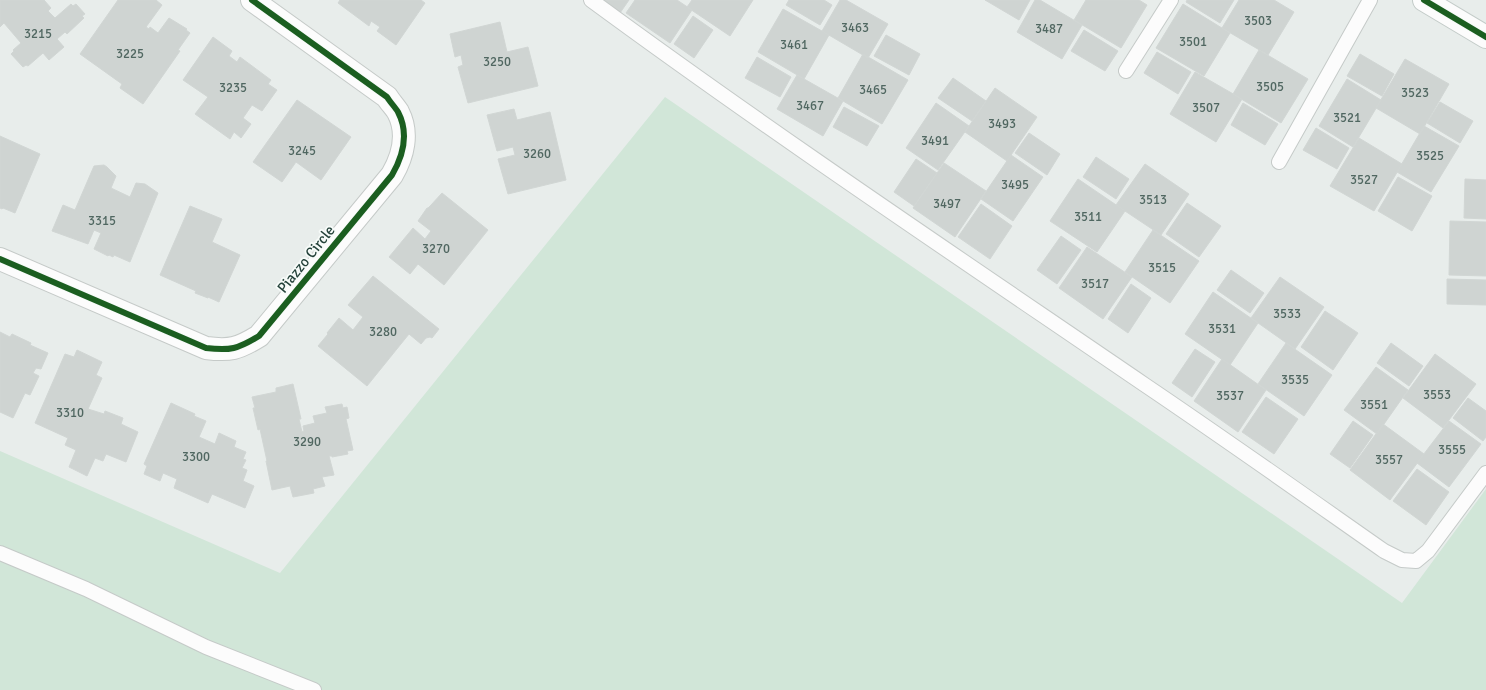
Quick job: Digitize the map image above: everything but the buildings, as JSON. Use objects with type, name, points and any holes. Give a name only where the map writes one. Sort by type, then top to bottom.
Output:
[{"type":"street","name":"Piazzo Circle","points":[[0,259],[206,348],[225,350],[243,346],[259,336],[392,174],[398,165],[403,148],[404,130],[398,113],[387,97],[252,0]]},
{"type":"street","points":[[1424,0],[1486,37]]},
{"type":"lane","points":[[591,0],[669,58],[843,179],[1147,386],[1384,551],[1402,560],[1416,561],[1428,551],[1486,473]]},
{"type":"lane","points":[[1126,71],[1171,0]]},
{"type":"lane","points":[[1279,162],[1370,0]]},
{"type":"lane","points":[[0,553],[80,586],[206,646],[314,690]]},
{"type":"green space","points":[[665,97],[1402,603],[1486,489],[1486,690],[0,690],[0,451],[280,573]]},
{"type":"cycle path","points":[[0,259],[206,348],[234,348],[259,336],[392,175],[402,152],[404,136],[398,112],[387,97],[252,0]]},
{"type":"cycle path","points":[[1424,0],[1486,37]]}]
